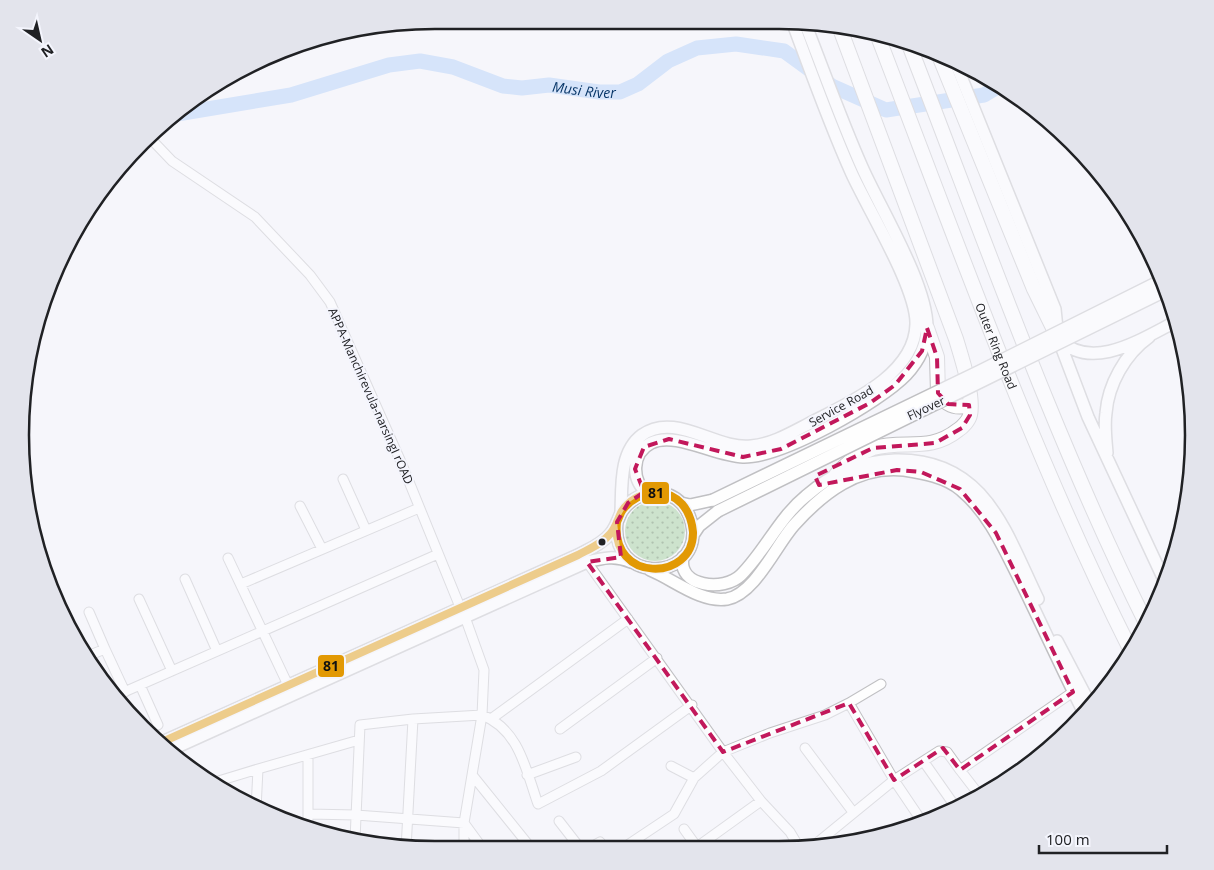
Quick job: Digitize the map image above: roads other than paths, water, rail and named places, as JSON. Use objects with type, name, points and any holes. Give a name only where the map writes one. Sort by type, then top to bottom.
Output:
[{"type":"highway","points":[[836,475],[851,459],[873,448],[935,443],[948,439],[962,428],[970,415],[970,393],[956,339],[843,34]]},
{"type":"highway","name":"Outer Ring Road","points":[[880,42],[1041,456],[1095,578],[1127,644]]},
{"type":"highway","points":[[911,51],[1069,455],[1143,616]]},
{"type":"highway","points":[[943,64],[982,148],[1034,289],[1058,338]]},
{"type":"highway","points":[[927,328],[937,357],[938,393],[948,404],[962,407],[969,405]]},
{"type":"main road","name":"Service Road","points":[[619,517],[622,478],[627,455],[643,435],[652,430],[671,428],[728,445],[764,444],[789,434],[864,395],[888,376],[907,352],[915,334],[916,325],[913,306],[796,30]]},
{"type":"main road","name":"Service Road","points":[[648,493],[638,484],[635,469],[640,454],[651,443],[659,440],[677,440],[718,453],[743,457],[768,454],[870,404],[907,374],[922,351],[927,328],[924,304],[912,273],[844,140],[808,30]]},
{"type":"main road","points":[[958,71],[982,148]]},
{"type":"main road","name":"Flyover","points":[[681,503],[700,504],[713,500],[980,371],[1155,283]]},
{"type":"main road","name":"Flyover","points":[[693,535],[699,526],[718,511],[1160,294]]},
{"type":"main road","points":[[1058,338],[1069,349],[1080,353],[1097,353],[1120,349],[1170,324]]},
{"type":"main road","points":[[1107,457],[1105,415],[1109,396],[1136,345],[1148,336]]},
{"type":"main road","points":[[1058,338],[1088,417],[1161,573]]},
{"type":"main road","points":[[683,556],[682,564],[684,571],[700,583],[722,585],[732,582],[748,568],[799,502],[828,479],[856,466],[882,460],[904,460],[939,465],[956,473],[972,486],[998,517],[1087,699]]},
{"type":"main road","points":[[167,740],[288,685],[587,562],[620,557],[693,591],[712,598],[727,599],[749,586],[793,526],[828,492],[858,476],[877,471],[896,470],[921,472],[960,489],[988,520],[1020,580],[1081,706]]},
{"type":"main road","points":[[176,747],[463,612],[592,548],[611,534],[619,517],[637,497],[648,493],[666,495],[681,503],[688,512],[692,523],[693,535],[690,546],[683,556],[671,566],[657,569],[637,565],[624,555],[618,544],[616,533],[619,517]]},
{"type":"street","name":"APPA-Manchirevula-narsingI rOAD","points":[[154,142],[172,161],[255,217],[310,276],[330,302],[383,426],[402,462],[419,508],[463,612],[484,670],[486,717],[464,822],[464,841]]},
{"type":"street","points":[[343,479],[366,530]]},
{"type":"street","points":[[300,506],[322,549]]},
{"type":"street","points":[[241,584],[419,508]]},
{"type":"street","points":[[122,693],[438,554]]},
{"type":"street","points":[[228,558],[288,685]]},
{"type":"street","points":[[587,562],[692,705],[723,752],[795,840]]},
{"type":"street","points":[[185,579],[217,651]]},
{"type":"street","points":[[139,599],[172,671]]},
{"type":"street","points":[[89,612],[125,692]]},
{"type":"street","points":[[486,717],[628,619]]},
{"type":"street","points":[[93,654],[105,649]]},
{"type":"street","points":[[560,729],[657,658]]},
{"type":"street","points":[[634,841],[674,814],[694,778],[723,752],[770,732],[825,715],[881,684]]},
{"type":"street","points":[[140,685],[158,725]]},
{"type":"street","points":[[960,770],[1074,692]]},
{"type":"street","points":[[849,703],[894,780],[919,816]]},
{"type":"street","points":[[355,833],[360,725],[412,719],[486,717],[503,726],[517,746],[538,804],[600,771],[692,705]]},
{"type":"street","points":[[407,840],[412,719]]},
{"type":"street","points":[[221,780],[360,740]]},
{"type":"street","points":[[805,748],[854,812]]},
{"type":"street","points":[[821,839],[894,780],[943,750],[947,752],[976,790]]},
{"type":"street","points":[[308,755],[308,821]]},
{"type":"street","points":[[527,775],[576,757]]},
{"type":"street","points":[[924,762],[951,802]]},
{"type":"street","points":[[671,766],[694,778]]},
{"type":"street","points":[[256,800],[258,769]]},
{"type":"street","points":[[473,776],[525,841]]},
{"type":"street","points":[[705,841],[761,801]]},
{"type":"street","points":[[308,814],[464,822],[477,841]]},
{"type":"street","points":[[559,822],[574,841]]},
{"type":"street","points":[[684,829],[693,841]]},
{"type":"waterway","name":"Musi River","points":[[189,112],[291,95],[389,65],[420,61],[453,67],[503,86],[522,88],[549,85],[599,92],[620,92],[638,84],[668,61],[697,48],[736,44],[784,51],[832,86],[886,110],[984,95],[993,90]]}]
